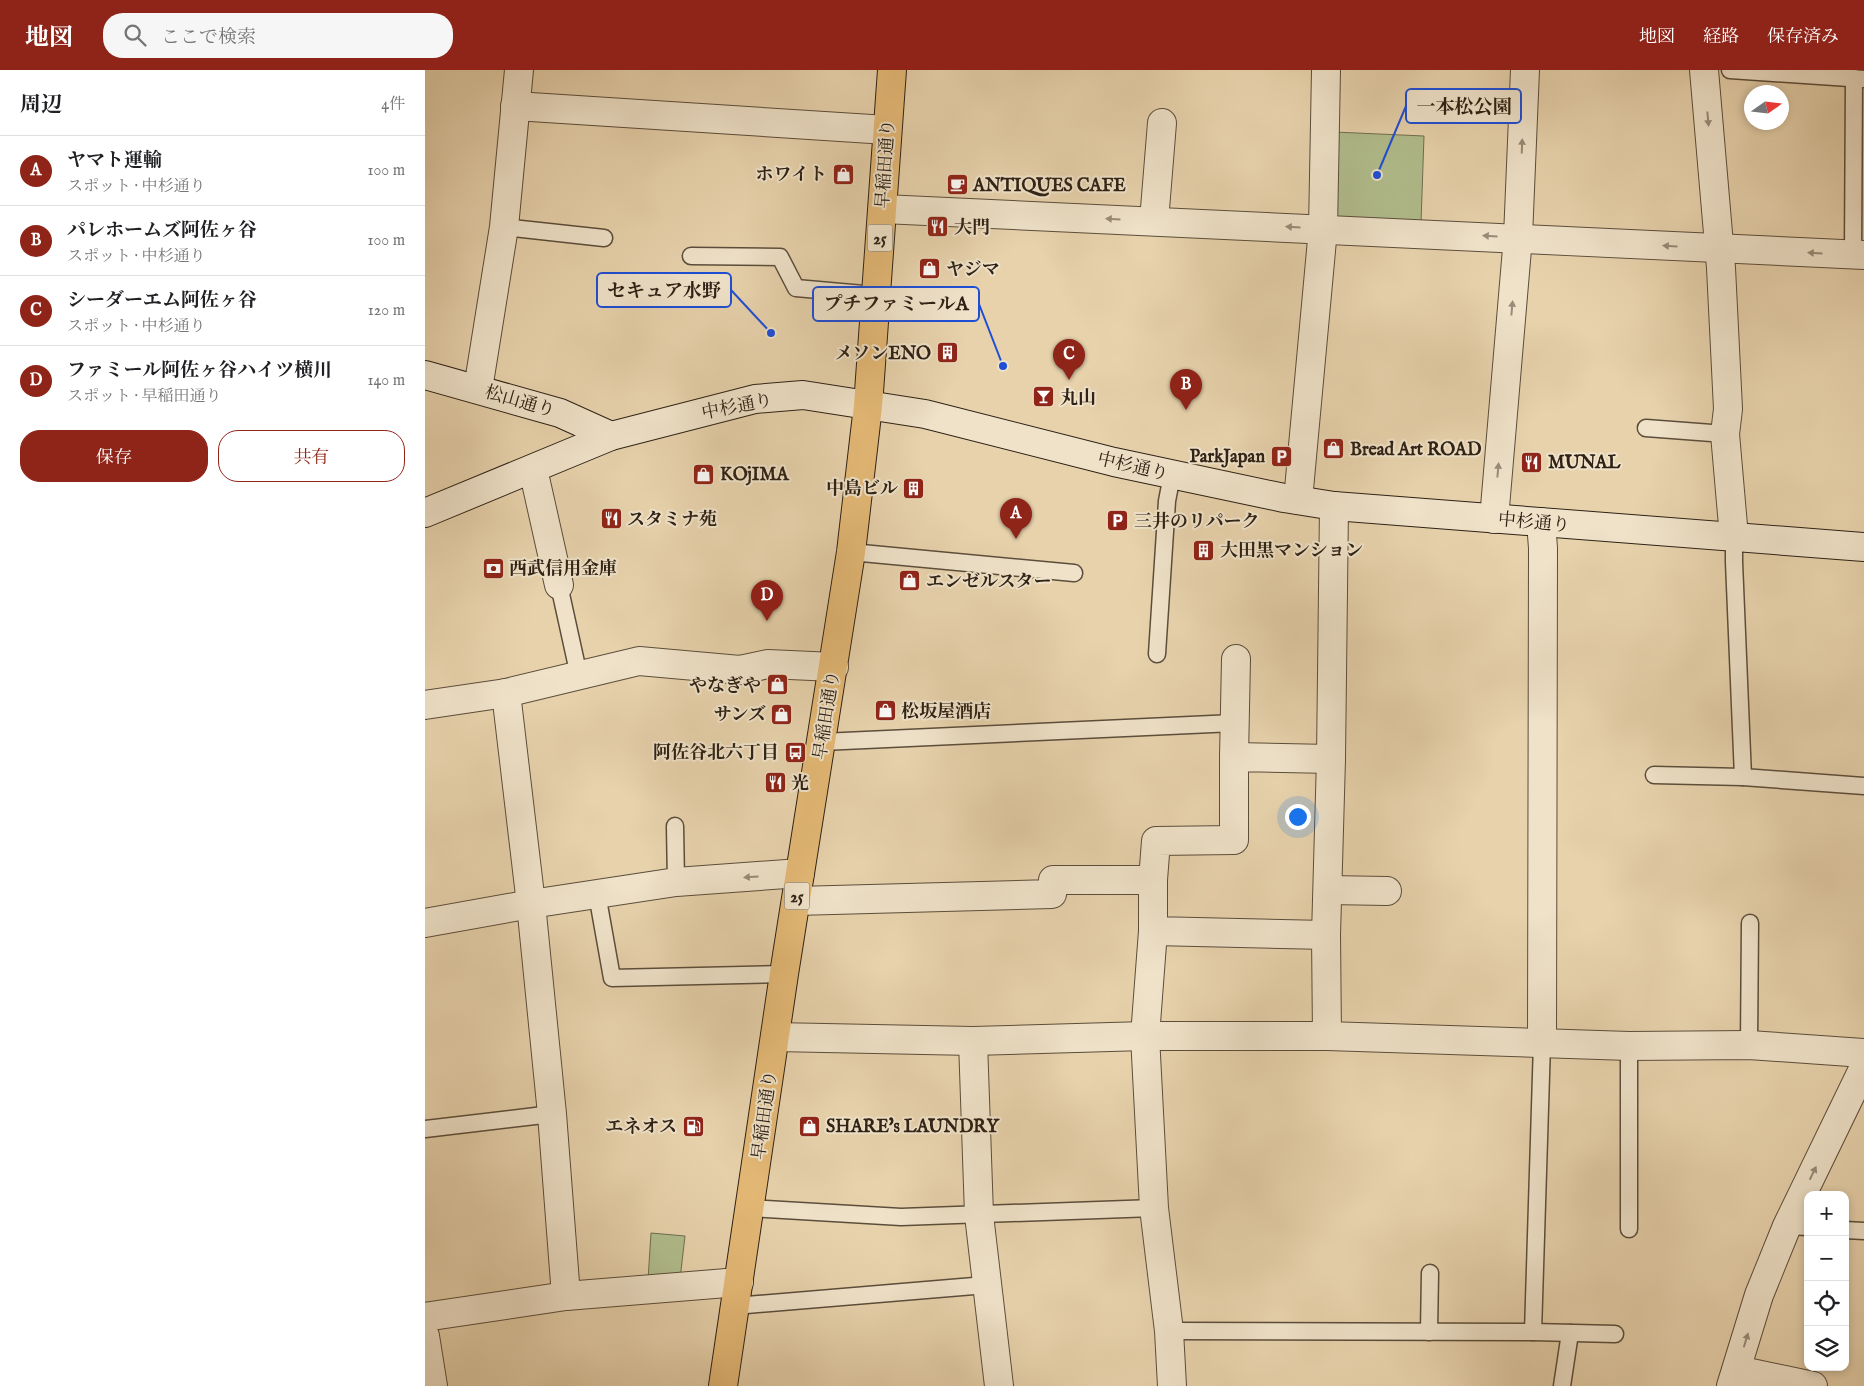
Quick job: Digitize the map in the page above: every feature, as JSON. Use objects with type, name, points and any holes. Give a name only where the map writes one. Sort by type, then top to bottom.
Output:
[{"type":"main road","name":"早稲田通り","points":[[723,1386],[784,974],[851,552],[868,406],[892,70]]},
{"type":"street","points":[[477,389],[504,227],[519,70]]},
{"type":"street","points":[[1298,500],[1323,229],[1326,70]]},
{"type":"street","points":[[1494,519],[1518,237],[1525,70]]},
{"type":"street","points":[[1704,70],[1721,268],[1728,409],[1725,434],[1734,537]]},
{"type":"street","points":[[515,106],[887,130]]},
{"type":"street","points":[[1154,221],[1162,123]]},
{"type":"street","points":[[883,209],[1518,237],[1859,255]]},
{"type":"street","name":"松山通り","points":[[425,375],[560,413],[611,436]]},
{"type":"street","name":"中杉通り","points":[[425,513],[611,436],[755,399],[803,395],[925,414],[1114,462],[1333,506],[1864,547]]},
{"type":"street","points":[[533,469],[559,585]]},
{"type":"street","points":[[1327,1036],[1326,935],[1331,760],[1333,506]]},
{"type":"street","points":[[1541,522],[1543,548],[1542,1043]]},
{"type":"street","points":[[1172,1386],[1169,1332],[1154,1208],[1145,1036],[1153,931],[1153,880],[1156,841],[1234,840],[1236,659]]},
{"type":"street","points":[[425,705],[506,692],[639,661],[740,670],[769,664],[834,666]]},
{"type":"street","points":[[506,692],[531,904],[552,1114],[567,1296]]},
{"type":"street","points":[[1234,757],[1331,760]]},
{"type":"street","points":[[425,923],[531,904],[676,882],[800,873]]},
{"type":"street","points":[[796,901],[1052,894],[1053,880],[1153,880]]},
{"type":"street","points":[[1328,890],[1387,891]]},
{"type":"street","points":[[1153,931],[1326,935]]},
{"type":"street","points":[[775,1037],[973,1041],[1145,1036],[1327,1036],[1629,1046],[1749,1046],[1864,1053]]},
{"type":"street","points":[[973,1041],[979,1215],[999,1386]]},
{"type":"street","points":[[1813,1386],[1734,1378],[1759,1295],[1798,1226],[1864,1067]]},
{"type":"street","points":[[425,1317],[567,1296],[737,1294]]},
{"type":"street","points":[[425,1336],[433,1386]]},
{"type":"lane","points":[[1730,70],[1859,78],[1859,255]]},
{"type":"lane","points":[[504,227],[604,238]]},
{"type":"lane","points":[[691,256],[780,257],[796,288],[875,295]]},
{"type":"lane","points":[[1646,428],[1725,434]]},
{"type":"lane","points":[[1157,654],[1167,501],[1172,475]]},
{"type":"lane","points":[[1734,537],[1743,777]]},
{"type":"lane","points":[[851,552],[1074,574]]},
{"type":"lane","points":[[559,585],[579,676]]},
{"type":"lane","points":[[821,742],[1234,723]]},
{"type":"lane","points":[[1654,775],[1743,777],[1864,786]]},
{"type":"lane","points":[[675,826],[676,882]]},
{"type":"lane","points":[[597,894],[612,978],[784,974]]},
{"type":"lane","points":[[1749,1046],[1750,923]]},
{"type":"lane","points":[[1533,1332],[1542,1043]]},
{"type":"lane","points":[[1629,1046],[1629,1228]]},
{"type":"lane","points":[[425,1129],[552,1114]]},
{"type":"lane","points":[[750,1208],[901,1217],[1154,1208]]},
{"type":"lane","points":[[1849,1230],[1864,1232]]},
{"type":"lane","points":[[1429,1332],[1430,1273]]},
{"type":"lane","points":[[737,1294],[986,1285]]},
{"type":"lane","points":[[1169,1332],[1533,1332],[1615,1334]]},
{"type":"lane","points":[[1563,1386],[1570,1333]]},
{"type":"green space","points":[[1334,132],[1424,136],[1421,223],[1336,220]]},
{"type":"green space","points":[[651,1233],[685,1236],[680,1279],[648,1280]]},
{"type":"place","name":"ホワイト","points":[[843,174]]},
{"type":"place","name":"一本松公園","points":[[1377,175]]},
{"type":"place","name":"ANTIQUES CAFE","points":[[957,185]]},
{"type":"place","name":"大門","points":[[938,227]]},
{"type":"place","name":"ヤジマ","points":[[930,269]]},
{"type":"place","name":"セキュア水野","points":[[771,333]]},
{"type":"place","name":"メソンENO","points":[[947,353]]},
{"type":"place","name":"プチファミールA","points":[[1003,366]]},
{"type":"place","name":"シーダーエム阿佐ヶ谷","points":[[1069,380]]},
{"type":"place","name":"丸山","points":[[1044,397]]},
{"type":"place","name":"パレホームズ阿佐ヶ谷","points":[[1186,410]]},
{"type":"place","name":"Bread Art ROAD","points":[[1334,449]]},
{"type":"place","name":"ParkJapan","points":[[1281,456]]},
{"type":"place","name":"MUNAL","points":[[1532,462]]},
{"type":"place","name":"KOjIMA","points":[[704,474]]},
{"type":"place","name":"中島ビル","points":[[914,488]]},
{"type":"place","name":"スタミナ苑","points":[[611,519]]},
{"type":"place","name":"三井のリパーク","points":[[1118,521]]},
{"type":"place","name":"ヤマト運輸","points":[[1016,539]]},
{"type":"place","name":"大田黒マンション","points":[[1204,550]]},
{"type":"place","name":"西武信用金庫","points":[[493,568]]},
{"type":"place","name":"エンゼルスター","points":[[910,581]]},
{"type":"place","name":"ファミール阿佐ヶ谷ハイツ横川","points":[[767,621]]},
{"type":"place","name":"やなぎや","points":[[777,685]]},
{"type":"place","name":"松坂屋酒店","points":[[885,711]]},
{"type":"place","name":"サンズ","points":[[782,714]]},
{"type":"place","name":"阿佐谷北六丁目","points":[[795,752]]},
{"type":"place","name":"光","points":[[775,783]]},
{"type":"place","name":"エネオス","points":[[693,1126]]},
{"type":"place","name":"SHARE's LAUNDRY","points":[[810,1126]]}]
